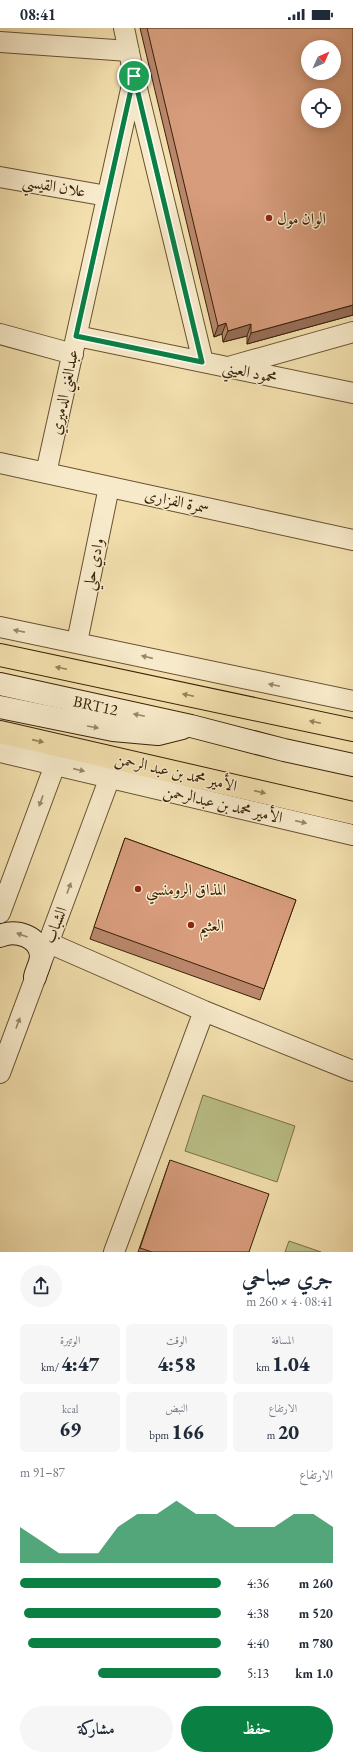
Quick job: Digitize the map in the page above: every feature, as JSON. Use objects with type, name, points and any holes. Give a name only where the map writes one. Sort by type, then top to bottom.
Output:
[{"type":"main road","points":[[0,655],[353,730]]},
{"type":"main road","name":"BRT12","points":[[0,684],[191,726],[284,750],[353,765]]},
{"type":"main road","name":"BRT12","points":[[0,707],[113,730],[158,734],[191,726]]},
{"type":"main road","name":"الأمير محمد بن عبد الرحمن","points":[[0,732],[353,813]]},
{"type":"main road","points":[[0,936],[6,933],[18,932],[28,937],[37,945],[41,956],[34,977]]},
{"type":"street","name":"عبدالغني الدميري","points":[[124,28],[202,362]]},
{"type":"street","points":[[0,42],[129,51]]},
{"type":"street","name":"عبدالغني الدميري","points":[[46,473],[134,76]]},
{"type":"street","name":"علان القيسي","points":[[0,177],[107,196]]},
{"type":"street","points":[[229,367],[353,332]]},
{"type":"street","name":"محمود العيني","points":[[0,334],[202,362],[353,393]]},
{"type":"street","name":"سمرة الفزارى","points":[[0,463],[353,540]]},
{"type":"street","name":"وادي حلي","points":[[77,642],[109,486]]},
{"type":"street","points":[[0,627],[353,701]]},
{"type":"street","name":"الأمير محمد بن عبدالرحمن","points":[[0,752],[353,835]]},
{"type":"street","points":[[0,913],[55,765]]},
{"type":"street","name":"الشباب","points":[[0,1073],[34,977],[49,943],[110,777]]},
{"type":"street","points":[[49,943],[204,1011],[353,1071]]},
{"type":"street","points":[[114,1252],[204,1011]]},
{"type":"green space","points":[[203,1095],[295,1126],[277,1182],[185,1151]]},
{"type":"green space","points":[[289,1241],[321,1252],[285,1252]]},
{"type":"building","name":"الوان مول","points":[[147,28],[353,28],[353,305],[251,333],[251,324],[228,331],[226,323],[218,326]]},
{"type":"building","name":"العثيم","points":[[125,838],[296,900],[264,989],[94,927]]},
{"type":"building","points":[[170,1160],[269,1194],[249,1252],[152,1252],[140,1248]]},
{"type":"place","name":"الوان مول","points":[[269,218]]},
{"type":"place","name":"المذاق الرومنسي","points":[[138,889]]},
{"type":"place","name":"العثيم","points":[[191,925]]},
{"type":"route","points":[[134,76],[161,191],[202,362],[76,336],[134,76]]}]
